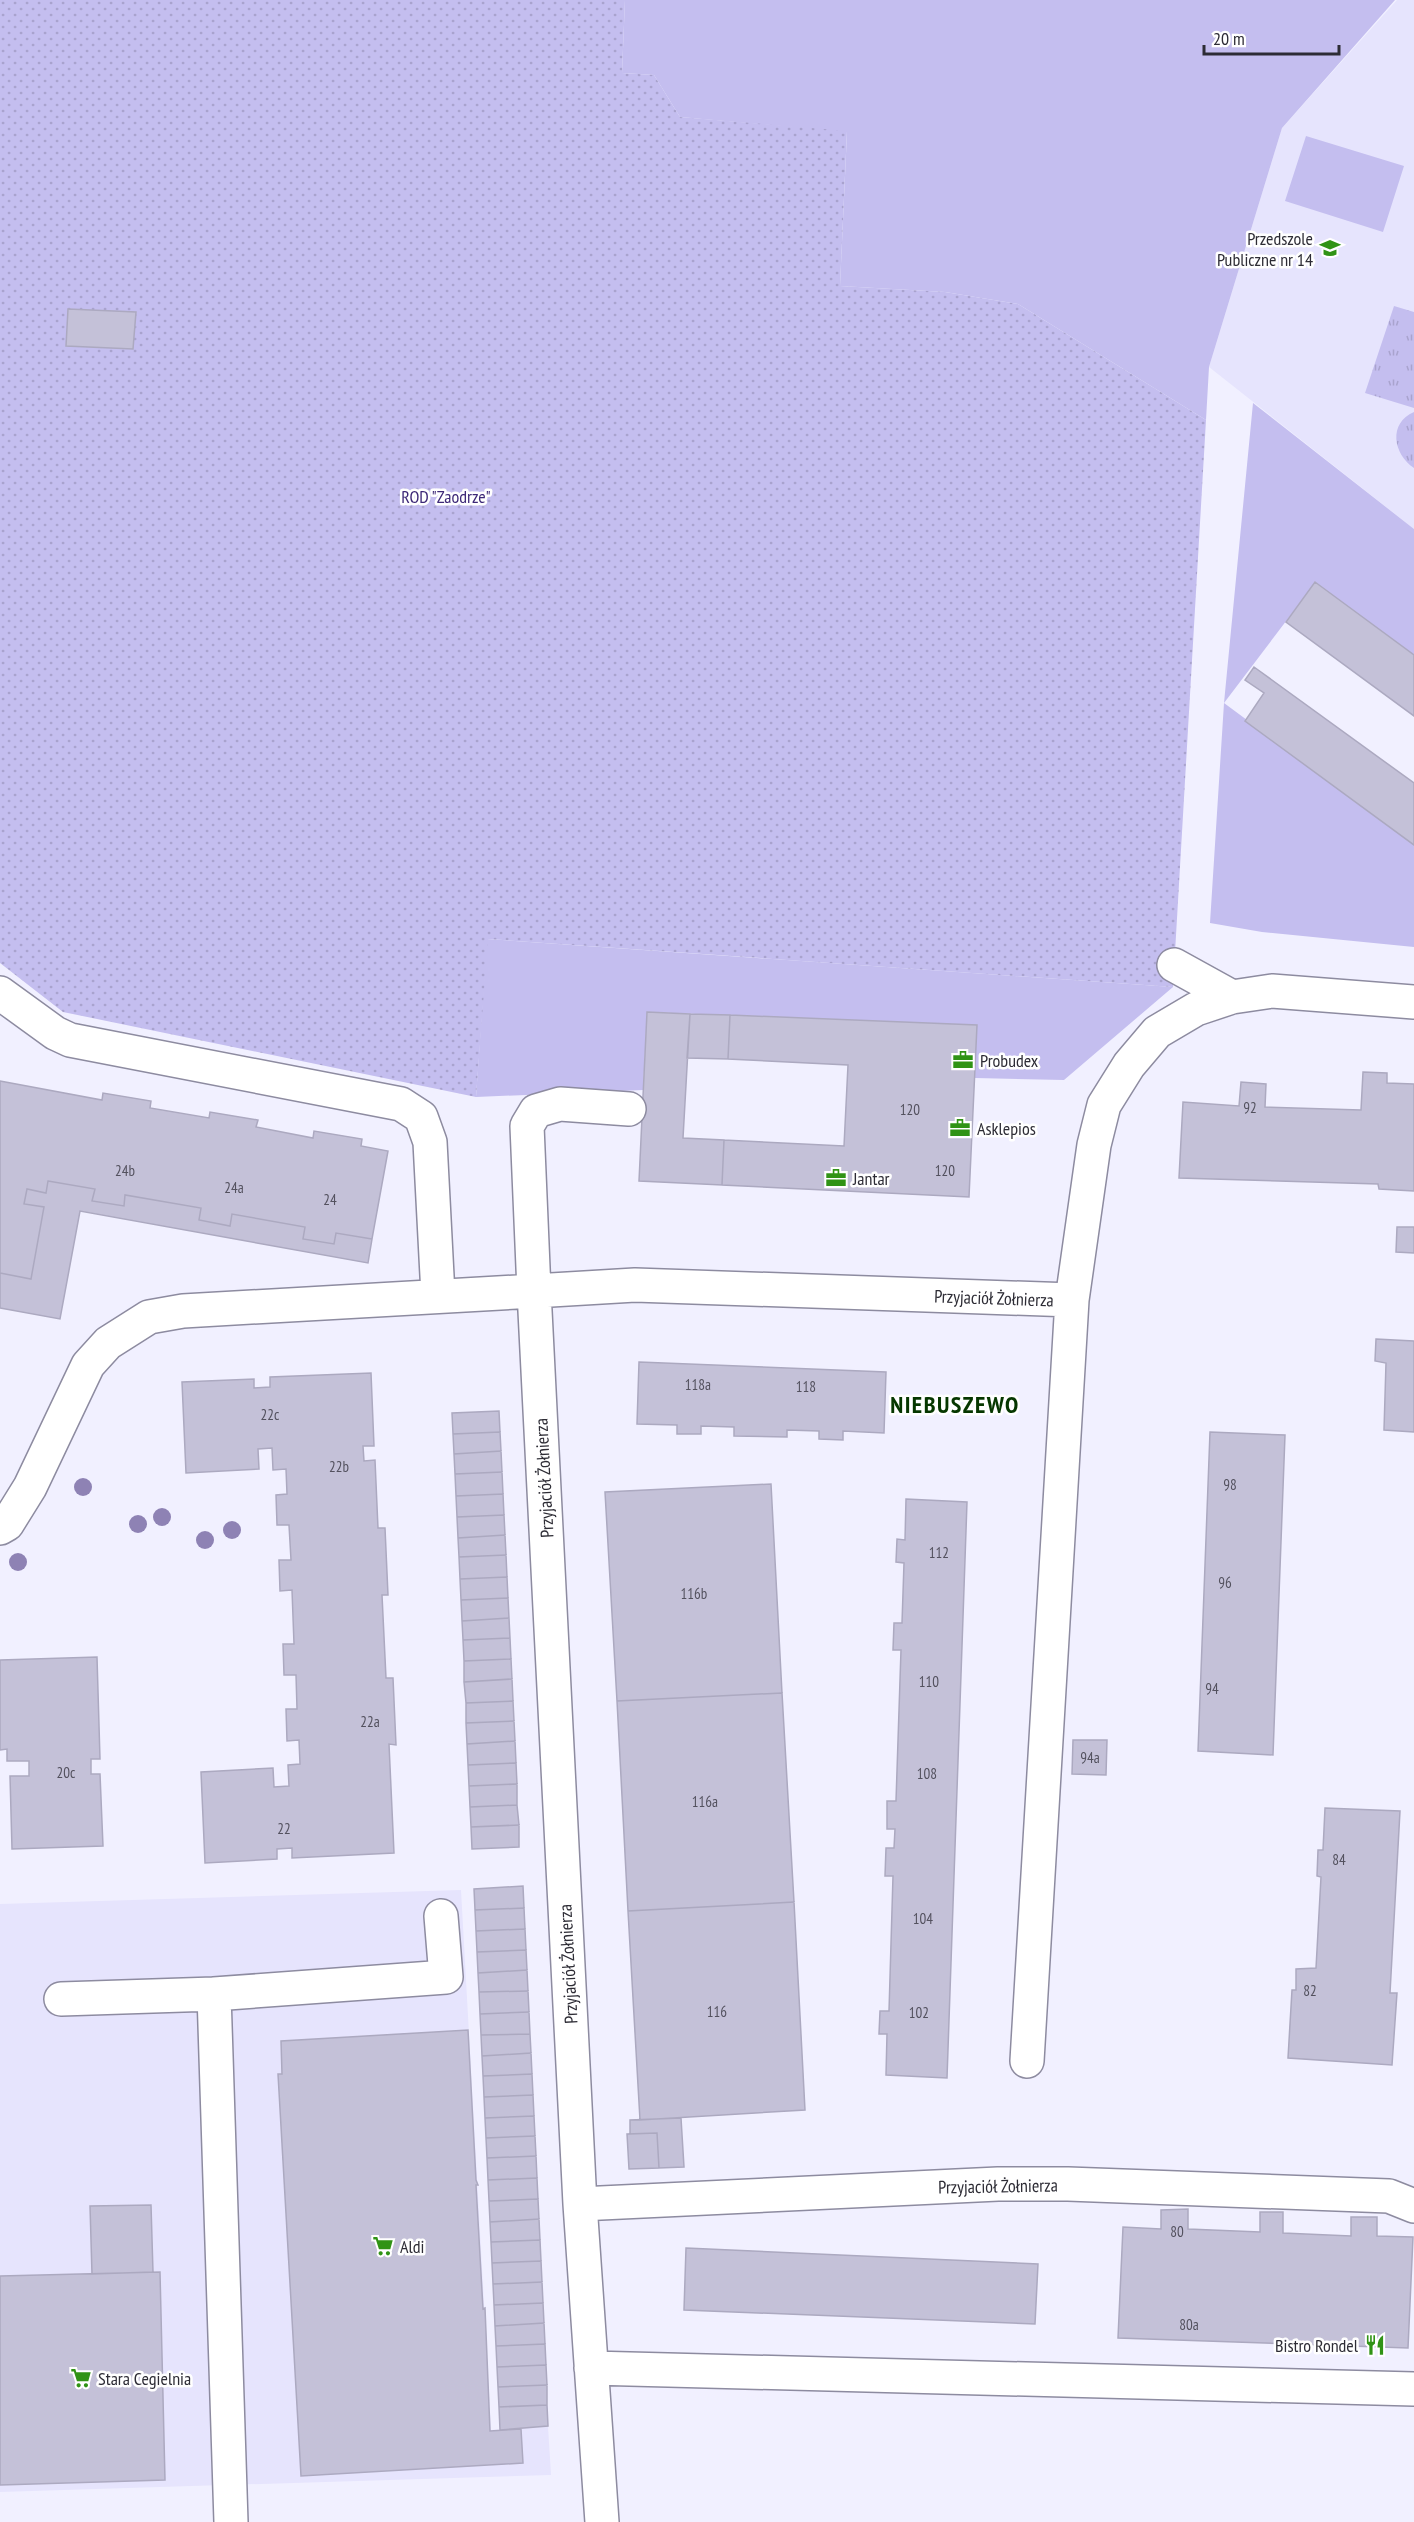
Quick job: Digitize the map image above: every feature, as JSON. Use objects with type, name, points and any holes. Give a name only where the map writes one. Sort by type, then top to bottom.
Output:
[{"type":"street","points":[[1174,964],[1232,997]]},
{"type":"street","name":"Przyjaciół Żołnierza","points":[[1027,2061],[1072,1300],[1094,1145],[1104,1105],[1129,1065],[1157,1032],[1196,1009],[1232,997],[1272,991],[1414,1002]]},
{"type":"street","points":[[0,993],[55,1033],[70,1040],[400,1104],[421,1117],[430,1142],[438,1295]]},
{"type":"street","points":[[0,1528],[7,1524],[30,1487],[88,1365],[108,1343],[149,1317],[183,1311],[534,1291],[527,1126],[536,1111],[560,1104],[629,1109]]},
{"type":"street","name":"Przyjaciół Żołnierza","points":[[602,2522],[580,2204],[534,1291],[634,1285],[1072,1300]]},
{"type":"street","points":[[61,1999],[214,1994],[446,1977],[441,1916]]},
{"type":"street","points":[[214,1994],[231,2522]]},
{"type":"street","name":"Przyjaciół Żołnierza","points":[[580,2204],[1010,2184],[1389,2196],[1414,2206]]},
{"type":"street","points":[[591,2368],[1414,2389]]},
{"type":"shaded area","name":"Przedszole Publiczne nr 14","points":[[1397,0],[1414,0],[1414,529],[1209,367],[1282,128]]},
{"type":"shaded area","points":[[461,1890],[491,2430],[548,2426],[551,2475],[0,2492],[0,1904]]},
{"type":"green space","name":"ROD \"Zaodrze\"","points":[[0,0],[625,0],[622,73],[654,75],[680,117],[847,131],[840,286],[945,292],[1018,304],[1206,420],[1173,987],[488,939],[476,1097],[63,1012],[0,963]]},
{"type":"green space","points":[[625,0],[1395,0],[1282,128],[1209,367],[1206,420],[1018,304],[945,292],[840,286],[847,132],[680,117],[654,75],[622,73]]},
{"type":"green space","points":[[1306,136],[1404,166],[1383,232],[1285,201]]},
{"type":"green space","points":[[1394,306],[1414,312],[1414,408],[1365,393]]},
{"type":"green space","points":[[1253,403],[1414,529],[1414,655],[1315,583],[1224,703]]},
{"type":"green space","points":[[1414,412],[1414,468],[1401,455],[1396,439],[1400,423]]},
{"type":"green space","points":[[1224,703],[1414,844],[1414,947],[1262,932],[1210,923]]},
{"type":"green space","points":[[487,939],[1173,987],[1064,1080],[975,1078],[970,1025],[647,1012],[643,1090],[476,1097]]},
{"type":"building","points":[[68,309],[136,312],[133,349],[66,346]]},
{"type":"building","points":[[1315,582],[1414,655],[1414,716],[1286,622]]},
{"type":"building","points":[[1254,667],[1414,783],[1414,845],[1245,721],[1264,693],[1245,680]]},
{"type":"building","points":[[647,1012],[690,1014],[683,1138],[724,1140],[722,1185],[639,1181]]},
{"type":"building","points":[[690,1014],[730,1015],[728,1059],[687,1058]]},
{"type":"building","points":[[730,1015],[977,1025],[969,1197],[722,1185],[724,1140],[844,1146],[848,1065],[728,1059]]},
{"type":"building","points":[[1363,1072],[1387,1073],[1387,1083],[1414,1084],[1414,1191],[1379,1189],[1378,1184],[1179,1178],[1183,1102],[1239,1106],[1241,1082],[1266,1084],[1265,1107],[1361,1110]]},
{"type":"building","points":[[0,1081],[102,1100],[103,1093],[151,1101],[150,1108],[209,1118],[210,1112],[258,1120],[256,1127],[313,1138],[314,1131],[362,1139],[361,1146],[388,1151],[372,1239],[336,1233],[334,1244],[303,1239],[305,1227],[232,1214],[230,1226],[199,1220],[201,1208],[125,1195],[124,1206],[92,1201],[95,1189],[48,1181],[46,1193],[27,1189],[24,1204],[44,1207],[31,1279],[0,1273]]},
{"type":"building","points":[[48,1181],[95,1189],[92,1201],[124,1206],[125,1195],[201,1208],[199,1220],[230,1226],[232,1214],[305,1227],[303,1239],[334,1244],[336,1233],[372,1239],[368,1263],[80,1211],[60,1319],[0,1308],[0,1273],[31,1279],[44,1207],[24,1204],[27,1189],[46,1193]]},
{"type":"building","points":[[1397,1227],[1414,1227],[1414,1253],[1396,1252]]},
{"type":"building","points":[[1376,1339],[1414,1341],[1414,1432],[1384,1430],[1386,1363],[1375,1361]]},
{"type":"building","points":[[639,1362],[886,1372],[884,1433],[843,1431],[843,1440],[819,1439],[819,1431],[787,1430],[787,1437],[734,1436],[734,1427],[701,1426],[701,1434],[677,1434],[677,1425],[637,1424]]},
{"type":"building","points":[[371,1373],[374,1446],[363,1446],[364,1461],[375,1460],[378,1528],[385,1528],[388,1595],[382,1595],[386,1678],[393,1678],[396,1745],[389,1744],[394,1853],[292,1858],[292,1848],[277,1849],[277,1859],[205,1863],[201,1772],[273,1768],[274,1787],[289,1786],[288,1765],[300,1764],[299,1740],[287,1741],[286,1709],[297,1709],[296,1675],[284,1675],[283,1644],[294,1644],[292,1590],[280,1591],[279,1560],[291,1560],[289,1525],[277,1525],[276,1495],[287,1494],[286,1469],[273,1470],[272,1448],[258,1449],[259,1469],[186,1473],[182,1382],[254,1379],[254,1388],[270,1387],[270,1377]]},
{"type":"building","points":[[499,1411],[500,1432],[453,1434],[452,1413]]},
{"type":"building","points":[[500,1432],[501,1451],[454,1454],[453,1434]]},
{"type":"building","points":[[1210,1432],[1285,1435],[1273,1755],[1198,1751]]},
{"type":"building","points":[[501,1451],[502,1472],[455,1474],[454,1454]]},
{"type":"building","points":[[502,1472],[503,1494],[456,1496],[455,1474]]},
{"type":"building","points":[[771,1484],[782,1693],[617,1701],[605,1492]]},
{"type":"building","points":[[503,1494],[504,1515],[457,1517],[456,1496]]},
{"type":"building","points":[[906,1499],[967,1502],[947,2078],[886,2075],[887,2034],[879,2034],[880,2011],[889,2011],[893,1876],[885,1876],[886,1848],[894,1848],[895,1829],[887,1829],[887,1801],[896,1801],[901,1650],[893,1650],[894,1623],[902,1623],[904,1563],[896,1562],[897,1539],[905,1540]]},
{"type":"building","points":[[504,1515],[505,1535],[458,1538],[457,1517]]},
{"type":"building","points":[[505,1535],[506,1555],[459,1557],[458,1538]]},
{"type":"building","points":[[506,1555],[507,1577],[460,1579],[459,1557]]},
{"type":"building","points":[[507,1577],[508,1598],[461,1600],[460,1579]]},
{"type":"building","points":[[508,1598],[509,1618],[462,1621],[461,1600]]},
{"type":"building","points":[[509,1618],[510,1638],[463,1640],[462,1621]]},
{"type":"building","points":[[510,1638],[511,1659],[464,1661],[463,1640]]},
{"type":"building","points":[[97,1657],[100,1759],[91,1759],[91,1774],[100,1774],[103,1846],[12,1849],[10,1776],[29,1776],[29,1761],[7,1761],[7,1749],[0,1750],[0,1660]]},
{"type":"building","points":[[511,1659],[512,1679],[464,1682],[464,1661]]},
{"type":"building","points":[[512,1679],[513,1701],[466,1703],[464,1682]]},
{"type":"building","points":[[782,1693],[794,1902],[628,1911],[617,1701]]},
{"type":"building","points":[[513,1701],[514,1721],[466,1723],[466,1703]]},
{"type":"building","points":[[514,1721],[515,1741],[467,1744],[466,1723]]},
{"type":"building","points":[[1073,1740],[1107,1740],[1106,1775],[1072,1774]]},
{"type":"building","points":[[515,1741],[516,1763],[468,1765],[467,1744]]},
{"type":"building","points":[[516,1763],[517,1784],[469,1786],[468,1765]]},
{"type":"building","points":[[517,1784],[517,1805],[470,1807],[469,1786]]},
{"type":"building","points":[[517,1805],[519,1825],[471,1827],[470,1807]]},
{"type":"building","points":[[1325,1808],[1400,1811],[1390,1993],[1397,1993],[1392,2065],[1288,2058],[1292,1990],[1296,1990],[1296,1969],[1316,1968],[1321,1877],[1317,1876],[1318,1850],[1323,1850]]},
{"type":"building","points":[[519,1825],[519,1847],[472,1849],[471,1827]]},
{"type":"building","points":[[523,1886],[524,1908],[475,1910],[474,1889]]},
{"type":"building","points":[[794,1902],[805,2110],[640,2120],[628,1911]]},
{"type":"building","points":[[524,1908],[525,1929],[476,1931],[475,1910]]},
{"type":"building","points":[[525,1929],[526,1950],[477,1952],[476,1931]]},
{"type":"building","points":[[526,1950],[527,1970],[478,1973],[477,1952]]},
{"type":"building","points":[[527,1970],[528,1991],[479,1992],[478,1973]]},
{"type":"building","points":[[528,1991],[529,2012],[480,2014],[479,1992]]},
{"type":"building","points":[[529,2012],[530,2034],[481,2035],[480,2014]]},
{"type":"building","name":"Aldi","points":[[468,2030],[490,2431],[521,2429],[523,2463],[301,2476],[278,2074],[282,2074],[281,2041]]},
{"type":"building","points":[[530,2034],[531,2053],[482,2056],[481,2035]]},
{"type":"building","points":[[531,2053],[532,2074],[483,2076],[482,2056]]},
{"type":"building","points":[[532,2074],[533,2095],[484,2097],[483,2076]]},
{"type":"building","points":[[533,2095],[534,2116],[485,2118],[484,2097]]},
{"type":"building","points":[[534,2116],[535,2136],[486,2138],[485,2118]]},
{"type":"building","points":[[681,2118],[684,2167],[659,2168],[657,2133],[630,2134],[630,2120]]},
{"type":"building","points":[[657,2133],[659,2168],[629,2169],[627,2134]]},
{"type":"building","points":[[535,2136],[536,2156],[487,2158],[486,2138]]},
{"type":"building","points":[[536,2156],[537,2178],[488,2180],[487,2158]]},
{"type":"building","points":[[537,2178],[538,2199],[489,2201],[488,2180]]},
{"type":"building","points":[[538,2199],[539,2219],[490,2222],[489,2201]]},
{"type":"building","points":[[151,2205],[153,2272],[92,2274],[90,2206]]},
{"type":"building","points":[[1188,2209],[1188,2229],[1260,2232],[1260,2212],[1283,2212],[1283,2233],[1351,2236],[1351,2217],[1377,2217],[1377,2236],[1413,2237],[1408,2348],[1118,2338],[1123,2227],[1161,2229],[1161,2210]]},
{"type":"building","points":[[539,2219],[540,2240],[491,2242],[490,2222]]},
{"type":"building","points":[[540,2240],[541,2261],[492,2263],[491,2242]]},
{"type":"building","points":[[686,2248],[1038,2264],[1035,2324],[684,2310]]},
{"type":"building","points":[[541,2261],[542,2282],[493,2284],[492,2263]]},
{"type":"building","name":"Stara Cegielnia","points":[[160,2272],[165,2480],[0,2485],[0,2276]]},
{"type":"building","points":[[542,2282],[543,2303],[494,2305],[493,2284]]},
{"type":"building","points":[[543,2303],[544,2323],[495,2326],[494,2305]]},
{"type":"building","points":[[544,2323],[545,2344],[496,2346],[495,2326]]},
{"type":"building","points":[[545,2344],[546,2365],[497,2367],[496,2346]]},
{"type":"building","points":[[546,2365],[547,2385],[498,2387],[497,2367]]},
{"type":"building","points":[[547,2385],[547,2405],[499,2407],[498,2387]]},
{"type":"building","points":[[547,2405],[548,2426],[500,2430],[499,2407]]},
{"type":"place","name":"Przedszole Publiczne nr 14","points":[[1330,248]]},
{"type":"place","name":"Probudex","points":[[963,1060]]},
{"type":"place","name":"Asklepios","points":[[960,1128]]},
{"type":"place","name":"Jantar","points":[[836,1178]]},
{"type":"place","name":"Aldi","points":[[383,2246]]},
{"type":"place","name":"Bistro Rondel","points":[[1375,2345]]},
{"type":"place","name":"Stara Cegielnia","points":[[81,2378]]},
{"type":"district","name":"NIEBUSZEWO","points":[[955,1404]]}]
